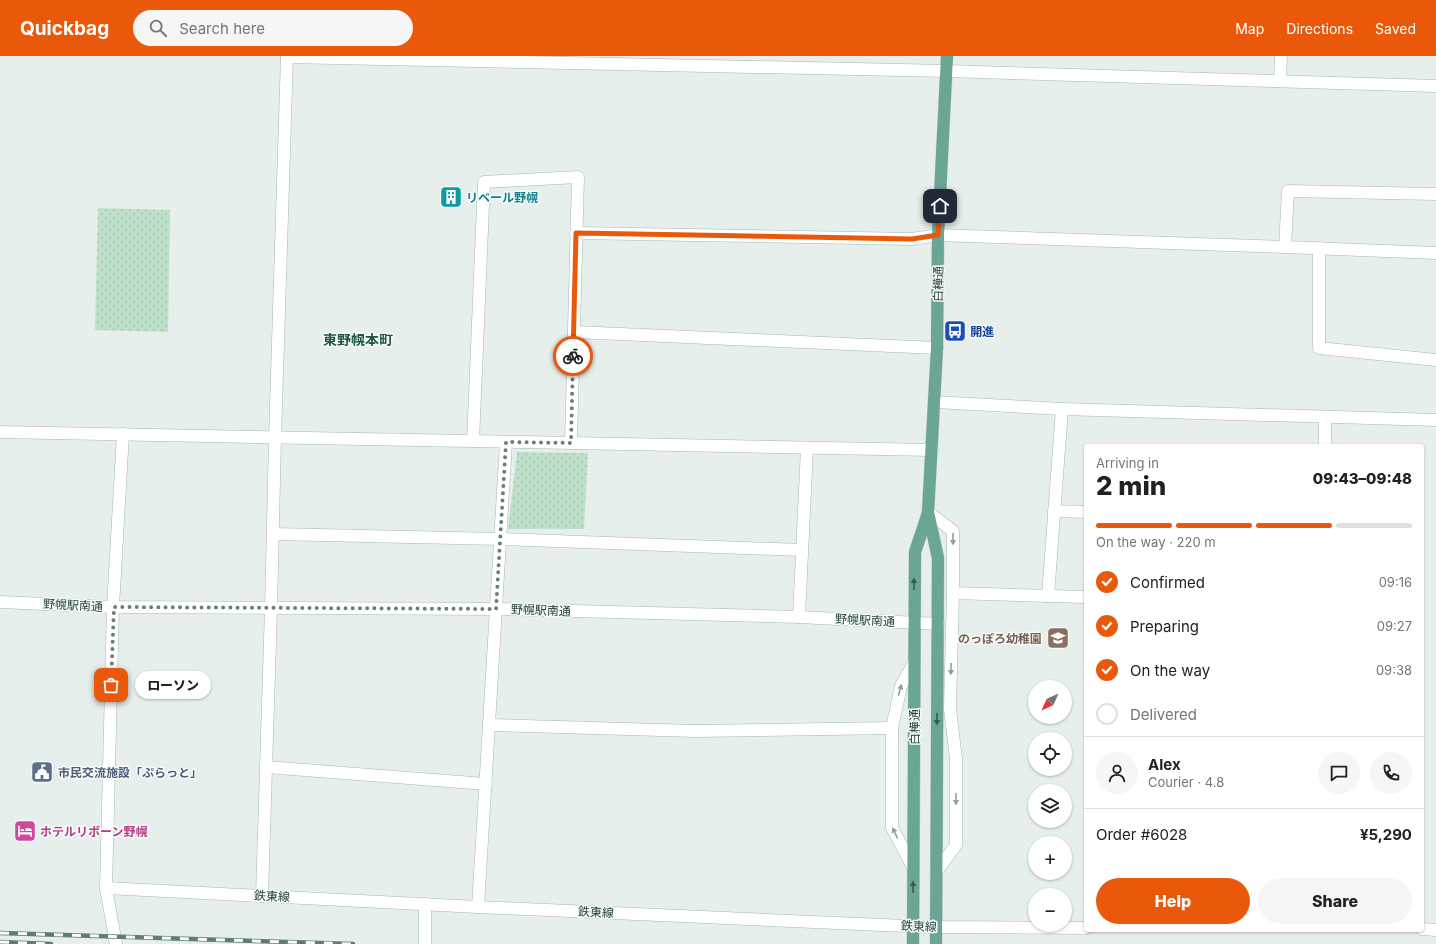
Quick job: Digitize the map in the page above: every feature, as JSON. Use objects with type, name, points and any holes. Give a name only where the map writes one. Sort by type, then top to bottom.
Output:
[{"type":"main road","name":"白樺通","points":[[913,944],[915,552],[928,512],[932,450],[937,348],[938,235],[947,56]]},
{"type":"main road","name":"白樺通","points":[[928,512],[938,558],[936,944]]},
{"type":"street","points":[[262,896],[274,534],[275,438],[287,56],[522,59],[1436,86]]},
{"type":"street","points":[[1280,81],[1281,56]]},
{"type":"street","points":[[473,441],[484,182],[578,177],[571,443]]},
{"type":"street","points":[[1285,247],[1288,192],[1436,194]]},
{"type":"street","points":[[576,233],[912,239],[938,235],[1436,253]]},
{"type":"street","points":[[1319,248],[1319,348],[1436,360]]},
{"type":"street","points":[[574,332],[937,348]]},
{"type":"street","points":[[934,402],[1062,409],[1436,420]]},
{"type":"street","points":[[1048,596],[1062,409]]},
{"type":"street","points":[[1325,417],[1325,444]]},
{"type":"street","points":[[0,432],[932,450]]},
{"type":"street","points":[[116,944],[106,888],[114,607],[123,434]]},
{"type":"street","points":[[478,907],[506,442]]},
{"type":"street","points":[[799,617],[801,550],[808,448]]},
{"type":"street","points":[[1054,511],[1084,512]]},
{"type":"street","points":[[928,512],[953,531],[950,709],[956,758],[956,845],[936,872]]},
{"type":"street","points":[[274,534],[500,539],[801,550]]},
{"type":"street","points":[[953,593],[1084,597]]},
{"type":"street","name":"野幌駅南通","points":[[0,602],[114,607],[496,609],[799,617],[938,624]]},
{"type":"street","points":[[913,867],[892,828],[892,728],[901,686],[914,663]]},
{"type":"street","points":[[489,725],[695,731],[892,728]]},
{"type":"street","points":[[266,767],[486,784]]},
{"type":"street","name":"鉄東線","points":[[106,888],[478,907],[936,927],[1084,928]]},
{"type":"street","points":[[425,904],[425,944]]},
{"type":"street","points":[[1424,930],[1436,930]]},
{"type":"green space","points":[[98,208],[170,210],[168,332],[95,330]]},
{"type":"green space","points":[[517,452],[588,453],[584,529],[508,529]]},
{"type":"railway","points":[[0,933],[353,944]]},
{"type":"railway","points":[[0,942],[51,944]]},
{"type":"way so far","points":[[111,685],[114,607],[496,609],[506,442],[571,443],[573,356]]},
{"type":"place","name":"リベール野幌","points":[[451,197]]},
{"type":"place","name":"開進","points":[[955,331]]},
{"type":"place","name":"のっぽろ幼稚園","points":[[1058,638]]},
{"type":"place","name":"ローソン","points":[[111,685]]},
{"type":"place","name":"市民交流施設「ぷらっと」","points":[[42,772]]},
{"type":"place","name":"ホテルリボーン野幌","points":[[25,831]]},
{"type":"district","name":"東野幌本町","points":[[358,339]]},
{"type":"route","points":[[573,356],[576,233],[912,239],[938,235],[940,206]]}]
